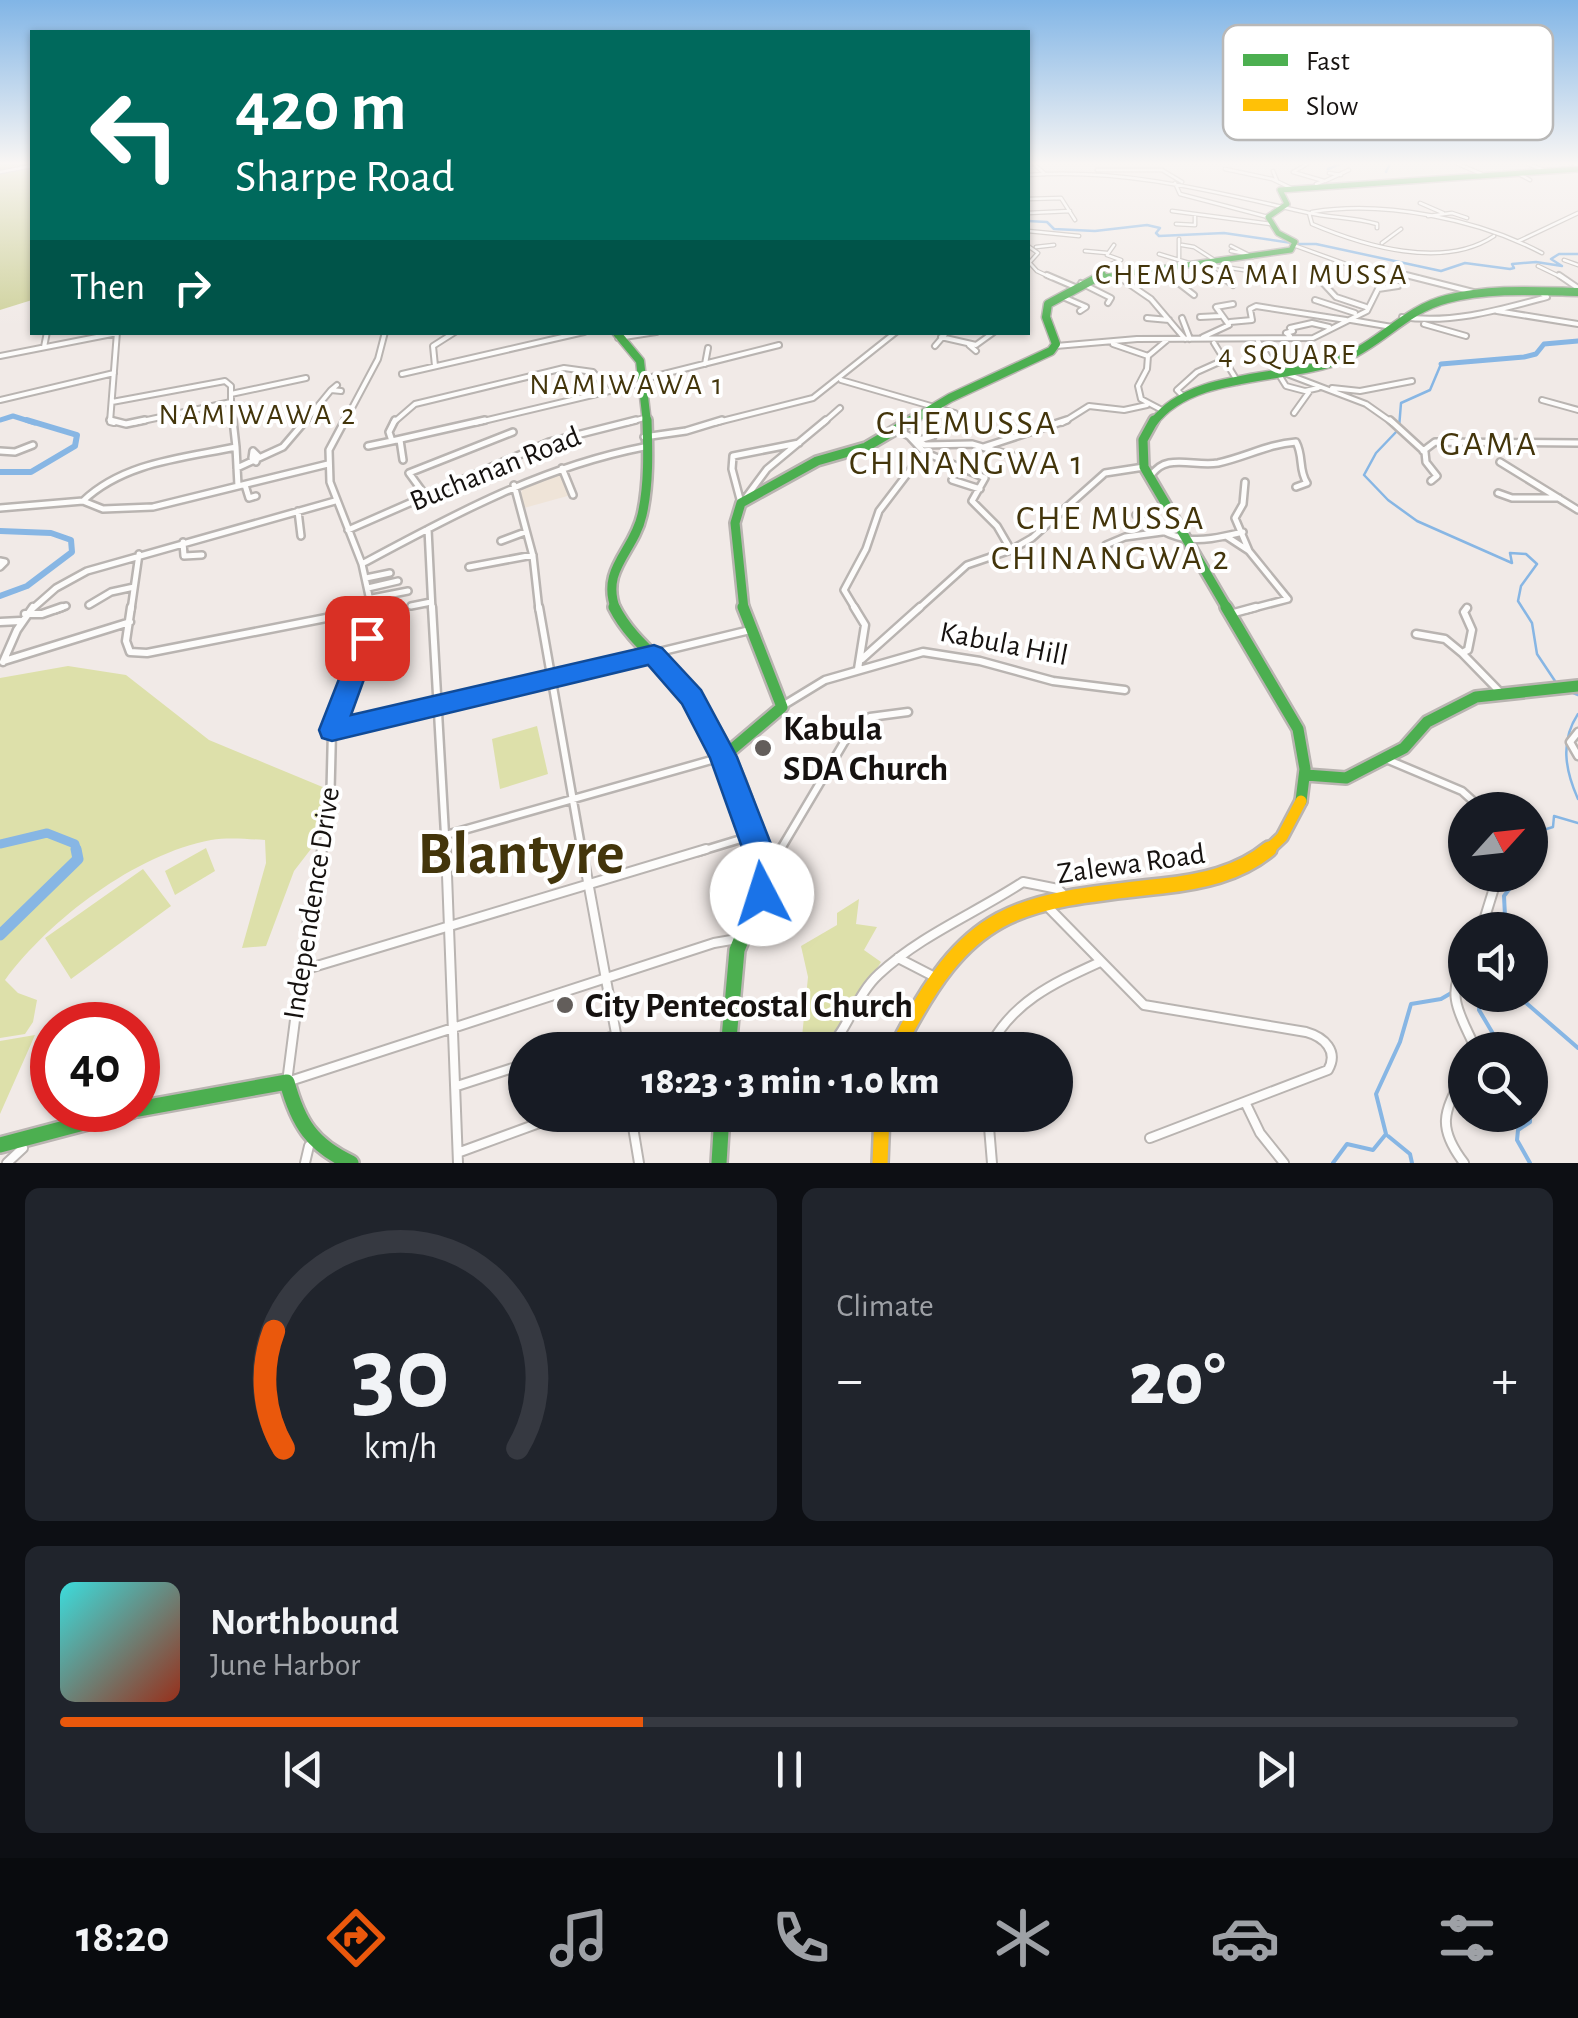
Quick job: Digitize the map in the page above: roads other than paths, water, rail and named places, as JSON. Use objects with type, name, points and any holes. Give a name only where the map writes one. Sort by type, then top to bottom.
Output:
[{"type":"main road","points":[[782,707],[742,604],[743,574],[735,523],[744,500],[817,461],[856,451],[934,407],[1027,365],[1056,346],[1055,330],[1046,308],[1078,285],[1114,272],[1285,252],[1296,246],[1269,220]]},
{"type":"main road","points":[[1147,472],[1139,443],[1141,434],[1160,410],[1184,397],[1353,356],[1402,317],[1434,303],[1480,294],[1578,290]]},
{"type":"main road","points":[[617,336],[640,360],[644,381],[644,508],[610,588],[619,611],[692,698],[724,757],[765,867],[762,894],[740,940],[730,1032]]},
{"type":"main road","name":"Zalewa Road","points":[[906,1032],[935,977],[978,934],[1019,908],[1064,895],[1194,881],[1241,869],[1282,840],[1300,808],[1305,754],[1291,715],[1147,472]]},
{"type":"main road","points":[[1306,775],[1346,778],[1404,748],[1426,722],[1461,703],[1500,692],[1578,686]]},
{"type":"main road","name":"Kabula Hill","points":[[724,757],[782,707]]},
{"type":"main road","points":[[160,1106],[287,1082],[300,1133],[309,1144],[342,1162]]},
{"type":"main road","points":[[0,1145],[44,1132]]},
{"type":"main road","points":[[719,1163],[721,1132]]},
{"type":"main road","points":[[880,1163],[881,1132]]},
{"type":"street","points":[[1176,224],[1195,225],[1195,218]]},
{"type":"street","points":[[1238,218],[1269,220]]},
{"type":"street","points":[[1263,218],[1269,220]]},
{"type":"street","points":[[1311,218],[1312,224],[1328,232],[1438,252],[1475,248],[1494,236]]},
{"type":"street","points":[[1358,218],[1378,224],[1378,228]]},
{"type":"street","points":[[1428,218],[1517,242],[1542,253]]},
{"type":"street","points":[[1517,242],[1565,218]]},
{"type":"street","points":[[1382,243],[1401,229]]},
{"type":"street","points":[[1030,231],[1056,230],[1078,236]]},
{"type":"street","points":[[1179,238],[1197,262],[1233,285]]},
{"type":"street","points":[[1030,247],[1054,245]]},
{"type":"street","points":[[1108,252],[1114,245]]},
{"type":"street","points":[[1182,245],[1194,247],[1197,262]]},
{"type":"street","points":[[1056,346],[1170,339],[1313,338],[1329,326],[1366,311],[1378,289],[1398,286],[1296,246]]},
{"type":"street","points":[[1231,248],[1251,256]]},
{"type":"street","points":[[1086,251],[1108,252],[1121,260],[1111,264],[1114,272],[1146,294],[1188,339]]},
{"type":"street","points":[[1159,254],[1250,271]]},
{"type":"street","points":[[1564,260],[1578,265]]},
{"type":"street","points":[[1030,263],[1038,270],[1106,293],[1108,303]]},
{"type":"street","points":[[1538,266],[1552,270],[1578,290]]},
{"type":"street","points":[[1158,267],[1194,294]]},
{"type":"street","points":[[1390,280],[1396,271],[1480,294]]},
{"type":"street","points":[[1322,282],[1336,297],[1366,306]]},
{"type":"street","points":[[1422,322],[1547,297],[1540,292]]},
{"type":"street","points":[[1060,296],[1086,307],[1080,311]]},
{"type":"street","points":[[1316,300],[1357,314]]},
{"type":"street","points":[[1230,322],[1216,308],[1233,304]]},
{"type":"street","points":[[1201,340],[1230,322],[1252,320],[1250,309],[1256,306],[1392,327]]},
{"type":"street","points":[[1490,310],[1578,324]]},
{"type":"street","points":[[1200,317],[1220,316]]},
{"type":"street","points":[[1402,317],[1444,333],[1466,336]]},
{"type":"street","points":[[1147,318],[1170,320]]},
{"type":"street","points":[[1182,318],[1188,339]]},
{"type":"street","points":[[1293,338],[1286,333],[1299,324],[1329,326]]},
{"type":"street","points":[[44,347],[46,335]]},
{"type":"street","points":[[0,356],[107,335]]},
{"type":"street","points":[[117,335],[110,422],[120,425],[231,402]]},
{"type":"street","points":[[0,508],[82,501],[103,509],[153,507],[328,464],[334,436],[375,365],[384,335]]},
{"type":"street","points":[[434,366],[433,346],[450,335]]},
{"type":"street","points":[[402,374],[571,335]]},
{"type":"street","points":[[362,564],[514,485],[764,407],[814,398],[892,335]]},
{"type":"street","points":[[935,346],[943,335]]},
{"type":"street","points":[[940,337],[969,345],[990,335]]},
{"type":"street","points":[[1148,356],[1170,339]]},
{"type":"street","points":[[1258,340],[1268,367],[1376,410],[1424,450],[1426,462],[1437,476],[1431,481]]},
{"type":"street","points":[[1212,341],[1226,358],[1230,376],[1240,384]]},
{"type":"street","points":[[1106,342],[1148,356]]},
{"type":"street","points":[[368,446],[779,345]]},
{"type":"street","points":[[969,345],[976,351]]},
{"type":"street","points":[[705,364],[708,348]]},
{"type":"street","points":[[1148,356],[1148,369],[1138,386],[1141,400],[1160,410]]},
{"type":"street","points":[[1184,397],[1178,390],[1202,370],[1216,368],[1226,358]]},
{"type":"street","points":[[392,440],[389,432],[396,418],[414,404],[439,397],[572,368],[593,372],[606,390]]},
{"type":"street","points":[[0,400],[114,373]]},
{"type":"street","points":[[1282,375],[1296,390],[1309,392],[1321,387]]},
{"type":"street","points":[[231,394],[306,378]]},
{"type":"street","points":[[840,380],[955,413],[965,428]]},
{"type":"street","points":[[112,402],[225,381],[231,386],[237,468],[248,498],[256,496]]},
{"type":"street","points":[[1329,389],[1359,391],[1412,381]]},
{"type":"street","points":[[237,468],[292,439],[331,390],[339,388]]},
{"type":"street","points":[[1294,413],[1309,392]]},
{"type":"street","points":[[1542,400],[1578,410]]},
{"type":"street","points":[[984,447],[1064,422],[1089,406],[1124,410],[1148,405]]},
{"type":"street","points":[[744,500],[767,470],[840,408]]},
{"type":"street","name":"Buchanan Road","points":[[348,530],[571,434],[644,418]]},
{"type":"street","points":[[958,421],[971,420]]},
{"type":"street","points":[[898,430],[927,445],[984,447],[1016,458]]},
{"type":"street","points":[[425,495],[409,473],[513,432]]},
{"type":"street","points":[[920,440],[933,436]]},
{"type":"street","points":[[910,437],[924,452],[985,478],[972,500],[997,526],[1011,550]]},
{"type":"street","points":[[400,440],[403,460]]},
{"type":"street","points":[[858,669],[862,659],[967,565],[1011,550],[1039,533],[1048,520],[1104,474],[1157,473],[1160,466],[1174,462],[1213,464],[1259,452],[1268,444],[1296,442],[1302,454],[1300,472],[1306,483],[1296,486]]},
{"type":"street","points":[[1424,450],[1435,442],[1578,443]]},
{"type":"street","points":[[744,500],[732,469],[733,456],[802,443]]},
{"type":"street","points":[[0,451],[16,452],[34,444]]},
{"type":"street","points":[[82,501],[100,485],[132,472],[236,447]]},
{"type":"street","points":[[862,659],[860,644],[865,625],[844,590],[866,549],[879,510],[924,452]]},
{"type":"street","points":[[1500,462],[1578,510]]},
{"type":"street","name":"Independence Drive","points":[[287,1082],[300,971],[330,811],[332,730],[367,638],[372,608],[362,564],[336,501],[328,464]]},
{"type":"street","points":[[562,468],[573,495]]},
{"type":"street","points":[[952,480],[980,490]]},
{"type":"street","points":[[1231,614],[1288,599],[1250,550],[1235,518],[1246,482]]},
{"type":"street","points":[[514,485],[532,555],[616,1032]]},
{"type":"street","points":[[1498,493],[1512,498],[1562,498]]},
{"type":"street","points":[[2,662],[22,617],[69,580],[139,554],[336,501]]},
{"type":"street","points":[[298,511],[302,536]]},
{"type":"street","points":[[1136,515],[1189,544],[1243,532]]},
{"type":"street","points":[[428,529],[439,774],[450,907],[458,1163]]},
{"type":"street","points":[[501,541],[525,532]]},
{"type":"street","points":[[1106,545],[1125,537],[1162,532]]},
{"type":"street","points":[[1226,536],[1250,550]]},
{"type":"street","points":[[184,542],[184,556],[202,555]]},
{"type":"street","points":[[139,554],[127,649],[141,654],[372,608]]},
{"type":"street","points":[[469,568],[532,555]]},
{"type":"street","points":[[366,578],[390,573]]},
{"type":"street","points":[[368,588],[398,581]]},
{"type":"street","points":[[89,604],[111,592],[134,587]]},
{"type":"street","points":[[371,598],[408,590]]},
{"type":"street","points":[[411,606],[431,602]]},
{"type":"street","points":[[0,622],[66,606]]},
{"type":"street","points":[[1462,652],[1468,650],[1472,633],[1472,622],[1464,612],[1467,608]]},
{"type":"street","points":[[2,662],[130,622]]},
{"type":"street","points":[[332,730],[750,630]]},
{"type":"street","points":[[1416,634],[1445,639],[1500,692]]},
{"type":"street","name":"Kabula Hill","points":[[782,707],[825,680],[914,653],[1126,690]]},
{"type":"street","points":[[765,867],[778,853],[849,734],[870,716],[908,712]]},
{"type":"street","points":[[1578,732],[1572,734],[1570,742],[1578,756]]},
{"type":"street","points":[[446,835],[724,757]]},
{"type":"street","points":[[1385,758],[1415,774],[1452,784],[1462,792]]},
{"type":"street","points":[[300,971],[754,835]]},
{"type":"street","points":[[842,1032],[870,984],[898,958],[1023,882],[1058,888],[1064,895]]},
{"type":"street","points":[[1042,900],[1144,1005],[1317,1034],[1329,1044],[1332,1063],[1328,1070],[1150,1138]]},
{"type":"street","points":[[287,1082],[714,943],[740,940]]},
{"type":"street","points":[[898,958],[935,977]]},
{"type":"street","points":[[997,1032],[1026,998],[1100,962]]},
{"type":"street","points":[[456,1086],[508,1069]]},
{"type":"street","points":[[1246,1104],[1260,1133],[1284,1163]]},
{"type":"street","points":[[1448,1107],[1442,1120],[1444,1140],[1464,1163]]},
{"type":"street","points":[[6,1163],[44,1132]]},
{"type":"street","points":[[460,1152],[515,1132]]},
{"type":"street","points":[[634,1132],[640,1163]]},
{"type":"street","points":[[989,1132],[992,1163]]},
{"type":"street","points":[[305,1163],[309,1144]]},
{"type":"waterway","points":[[1030,221],[1047,222],[1054,229],[1095,231],[1147,225],[1160,228],[1156,233],[1159,236],[1224,233],[1292,243]]},
{"type":"waterway","points":[[1297,244],[1316,244],[1441,271],[1465,263],[1510,269],[1514,268],[1512,264],[1536,262],[1562,266],[1551,259],[1559,254],[1578,254]]},
{"type":"waterway","points":[[1441,364],[1524,357],[1536,354],[1544,344],[1578,341]]},
{"type":"waterway","points":[[1399,428],[1401,403],[1430,390],[1441,364]]},
{"type":"waterway","points":[[0,420],[13,416],[35,423]]},
{"type":"waterway","points":[[0,472],[31,472],[75,446],[77,435],[27,420]]},
{"type":"waterway","points":[[1397,431],[1376,453],[1364,475],[1388,500],[1417,521],[1512,563],[1510,553],[1526,554],[1537,564],[1521,586],[1518,601],[1532,623],[1537,654],[1555,681]]},
{"type":"waterway","points":[[0,531],[51,533],[71,540],[72,552],[27,586],[0,596]]},
{"type":"waterway","points":[[1566,690],[1578,695]]},
{"type":"waterway","points":[[1578,714],[1572,724],[1566,756],[1578,799]]},
{"type":"waterway","points":[[1548,829],[1553,827],[1554,816],[1578,823]]},
{"type":"waterway","points":[[0,844],[47,833],[75,844],[77,852]]},
{"type":"waterway","points":[[0,935],[78,859],[76,849]]},
{"type":"waterway","points":[[1505,912],[1507,892]]},
{"type":"waterway","points":[[1333,1163],[1347,1144],[1373,1150],[1386,1134],[1376,1094],[1400,1042],[1411,1004],[1448,995]]},
{"type":"waterway","points":[[1480,1012],[1492,1032]]},
{"type":"waterway","points":[[1537,1012],[1578,1048]]},
{"type":"waterway","points":[[1518,1132],[1517,1140],[1530,1163]]},
{"type":"waterway","points":[[1388,1136],[1410,1154],[1412,1163]]},
{"type":"place","name":"Kabula SDA Church","points":[[763,748]]},
{"type":"place","name":"City Pentecostal Church","points":[[565,1005]]},
{"type":"district","name":"CHEMUSA MAI MUSSA","points":[[1252,274]]},
{"type":"district","name":"4 SQUARE","points":[[1288,354]]},
{"type":"district","name":"NAMIWAWA 1","points":[[627,384]]},
{"type":"district","name":"NAMIWAWA 2","points":[[258,414]]},
{"type":"district","name":"CHEMUSSA CHINANGWA 1","points":[[967,442]]},
{"type":"district","name":"GAMA","points":[[1489,443]]},
{"type":"district","name":"CHE MUSSA CHINANGWA 2","points":[[1111,537]]},
{"type":"district","name":"Blantyre","points":[[521,852]]}]
